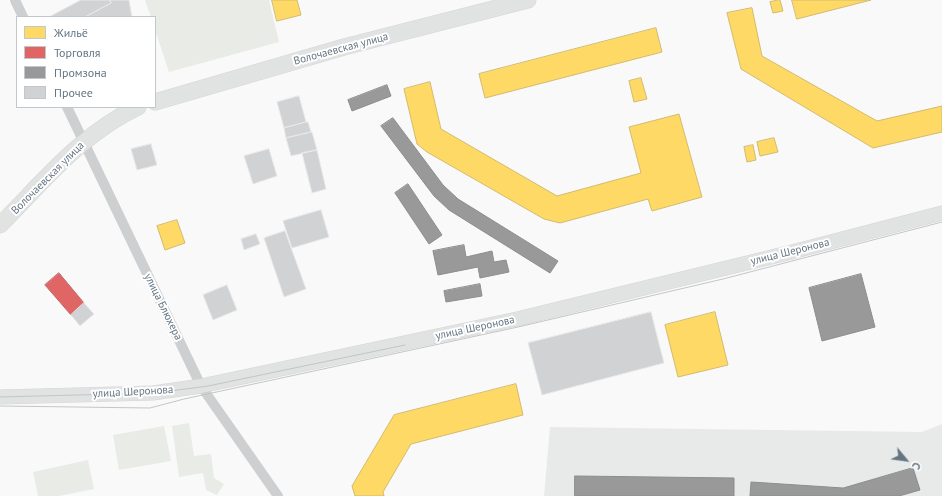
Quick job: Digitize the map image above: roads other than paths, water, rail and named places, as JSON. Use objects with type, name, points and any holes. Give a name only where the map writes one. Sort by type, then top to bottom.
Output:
[{"type":"main road","name":"Волочаевская улица","points":[[156,102],[344,47],[528,0]]},
{"type":"main road","name":"Волочаевская улица","points":[[0,225],[84,141],[114,119],[136,108]]},
{"type":"main road","name":"улица Шеронова","points":[[0,397],[153,393],[202,386],[517,319],[788,253],[942,213]]},
{"type":"street","points":[[15,0],[23,16]]},
{"type":"street","name":"улица Блюхера","points":[[68,108],[202,386],[278,496]]},
{"type":"tram line","points":[[0,406],[150,408],[184,399],[518,327],[723,279],[942,222]]},
{"type":"tram line","points":[[0,397],[155,393],[208,386],[405,345]]}]
